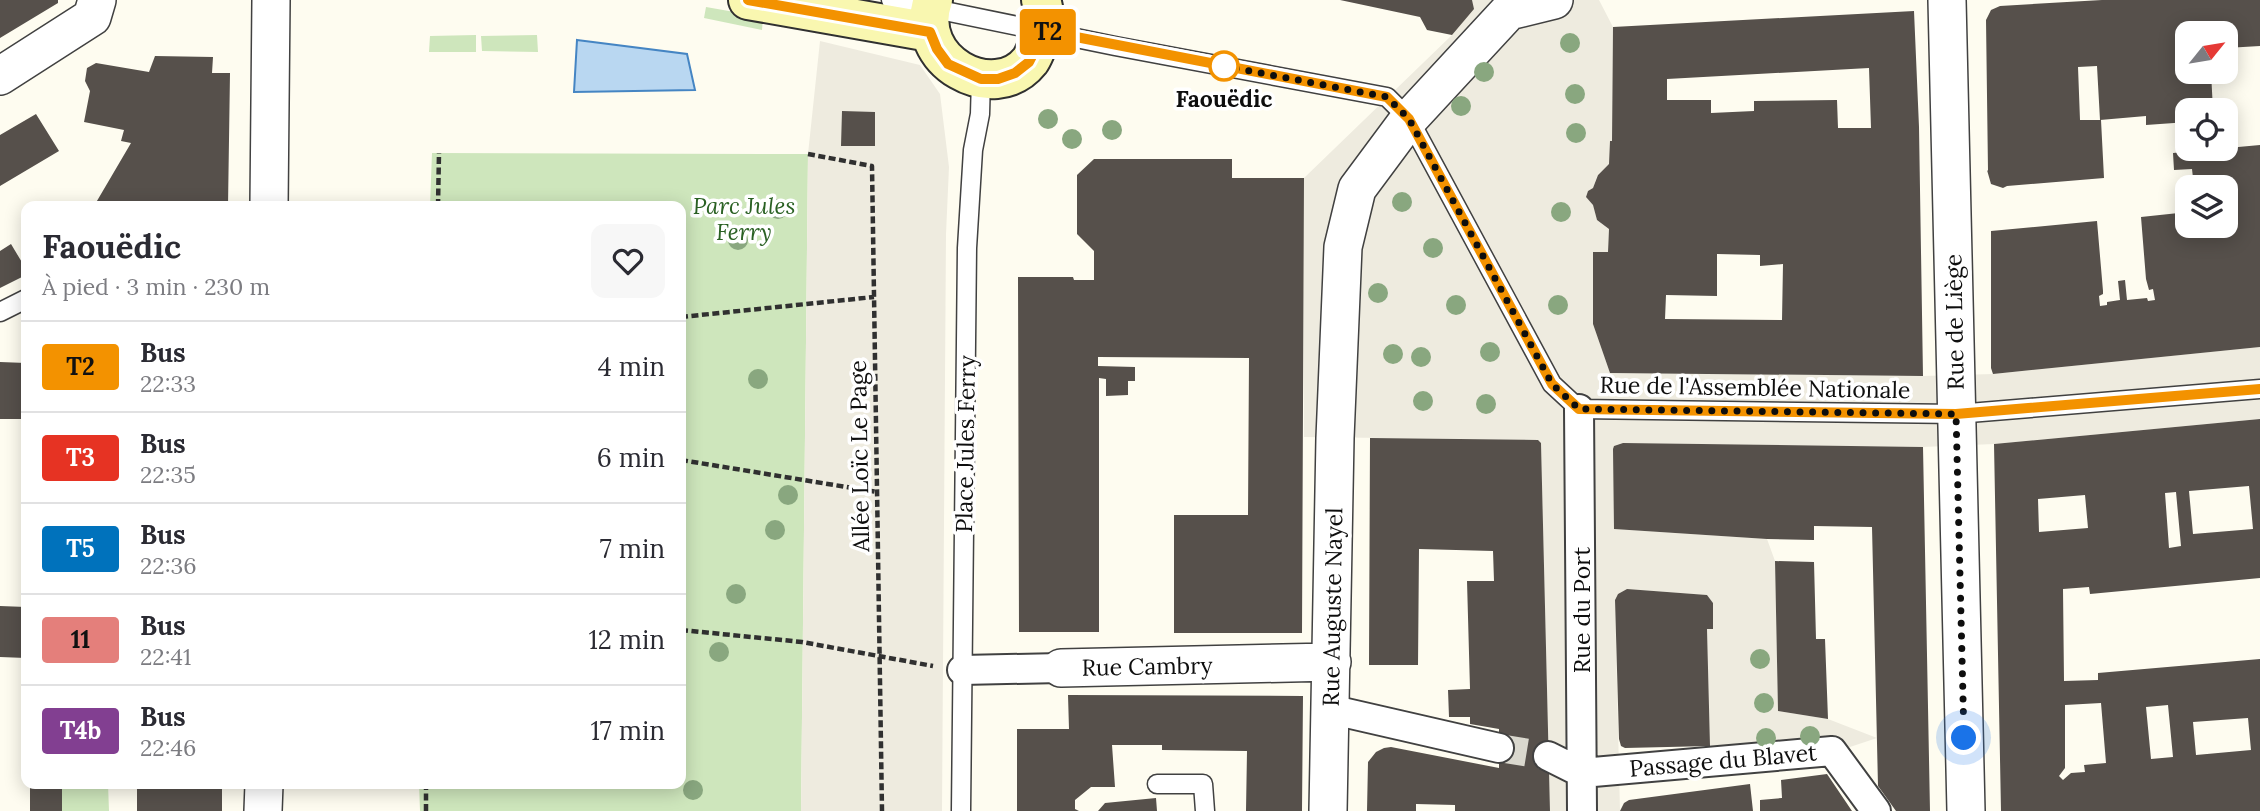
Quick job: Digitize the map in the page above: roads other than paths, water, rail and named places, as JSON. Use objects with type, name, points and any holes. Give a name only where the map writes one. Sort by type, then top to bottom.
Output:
[{"type":"main road","points":[[748,0],[931,13],[937,49],[948,64],[981,79],[998,79],[1015,73],[1029,62],[1043,15]]},
{"type":"street","points":[[0,76],[92,17],[97,0]]},
{"type":"street","points":[[269,201],[271,0]]},
{"type":"street","points":[[1509,6],[1554,0]]},
{"type":"street","name":"Rue de Liège","points":[[1947,0],[1966,811]]},
{"type":"street","name":"Rue Auguste Nayel","points":[[1328,811],[1336,403],[1343,247],[1357,189],[1409,119],[1509,6]]},
{"type":"street","name":"Rue du Port","points":[[1579,409],[1582,811]]},
{"type":"street","name":"Rue Cambry","points":[[962,670],[1332,662]]},
{"type":"street","points":[[1329,709],[1499,748]]},
{"type":"street","name":"Passage du Blavet","points":[[1582,773],[1832,751],[1876,811]]},
{"type":"street","points":[[1548,756],[1582,773]]},
{"type":"street","points":[[264,789],[264,811]]},
{"type":"lane","points":[[891,0],[931,13],[1043,15],[1387,97],[1409,119]]},
{"type":"lane","name":"Place Jules Ferry","points":[[961,811],[967,248],[973,150],[980,114],[981,79]]},
{"type":"lane","name":"Rue de l'Assemblée Nationale","points":[[1409,119],[1552,384],[1579,409],[1956,414],[2260,389]]},
{"type":"lane","points":[[0,312],[21,302]]},
{"type":"lane","points":[[1157,784],[1203,784],[1205,811]]},
{"type":"water","points":[[577,40],[687,54],[695,90],[574,92]]},
{"type":"tunnel","points":[[1499,748],[1548,756]]},
{"type":"place","name":"Faouëdic","points":[[1224,66]]},
{"type":"park label","name":"Parc Jules Ferry","points":[[744,218]]}]
